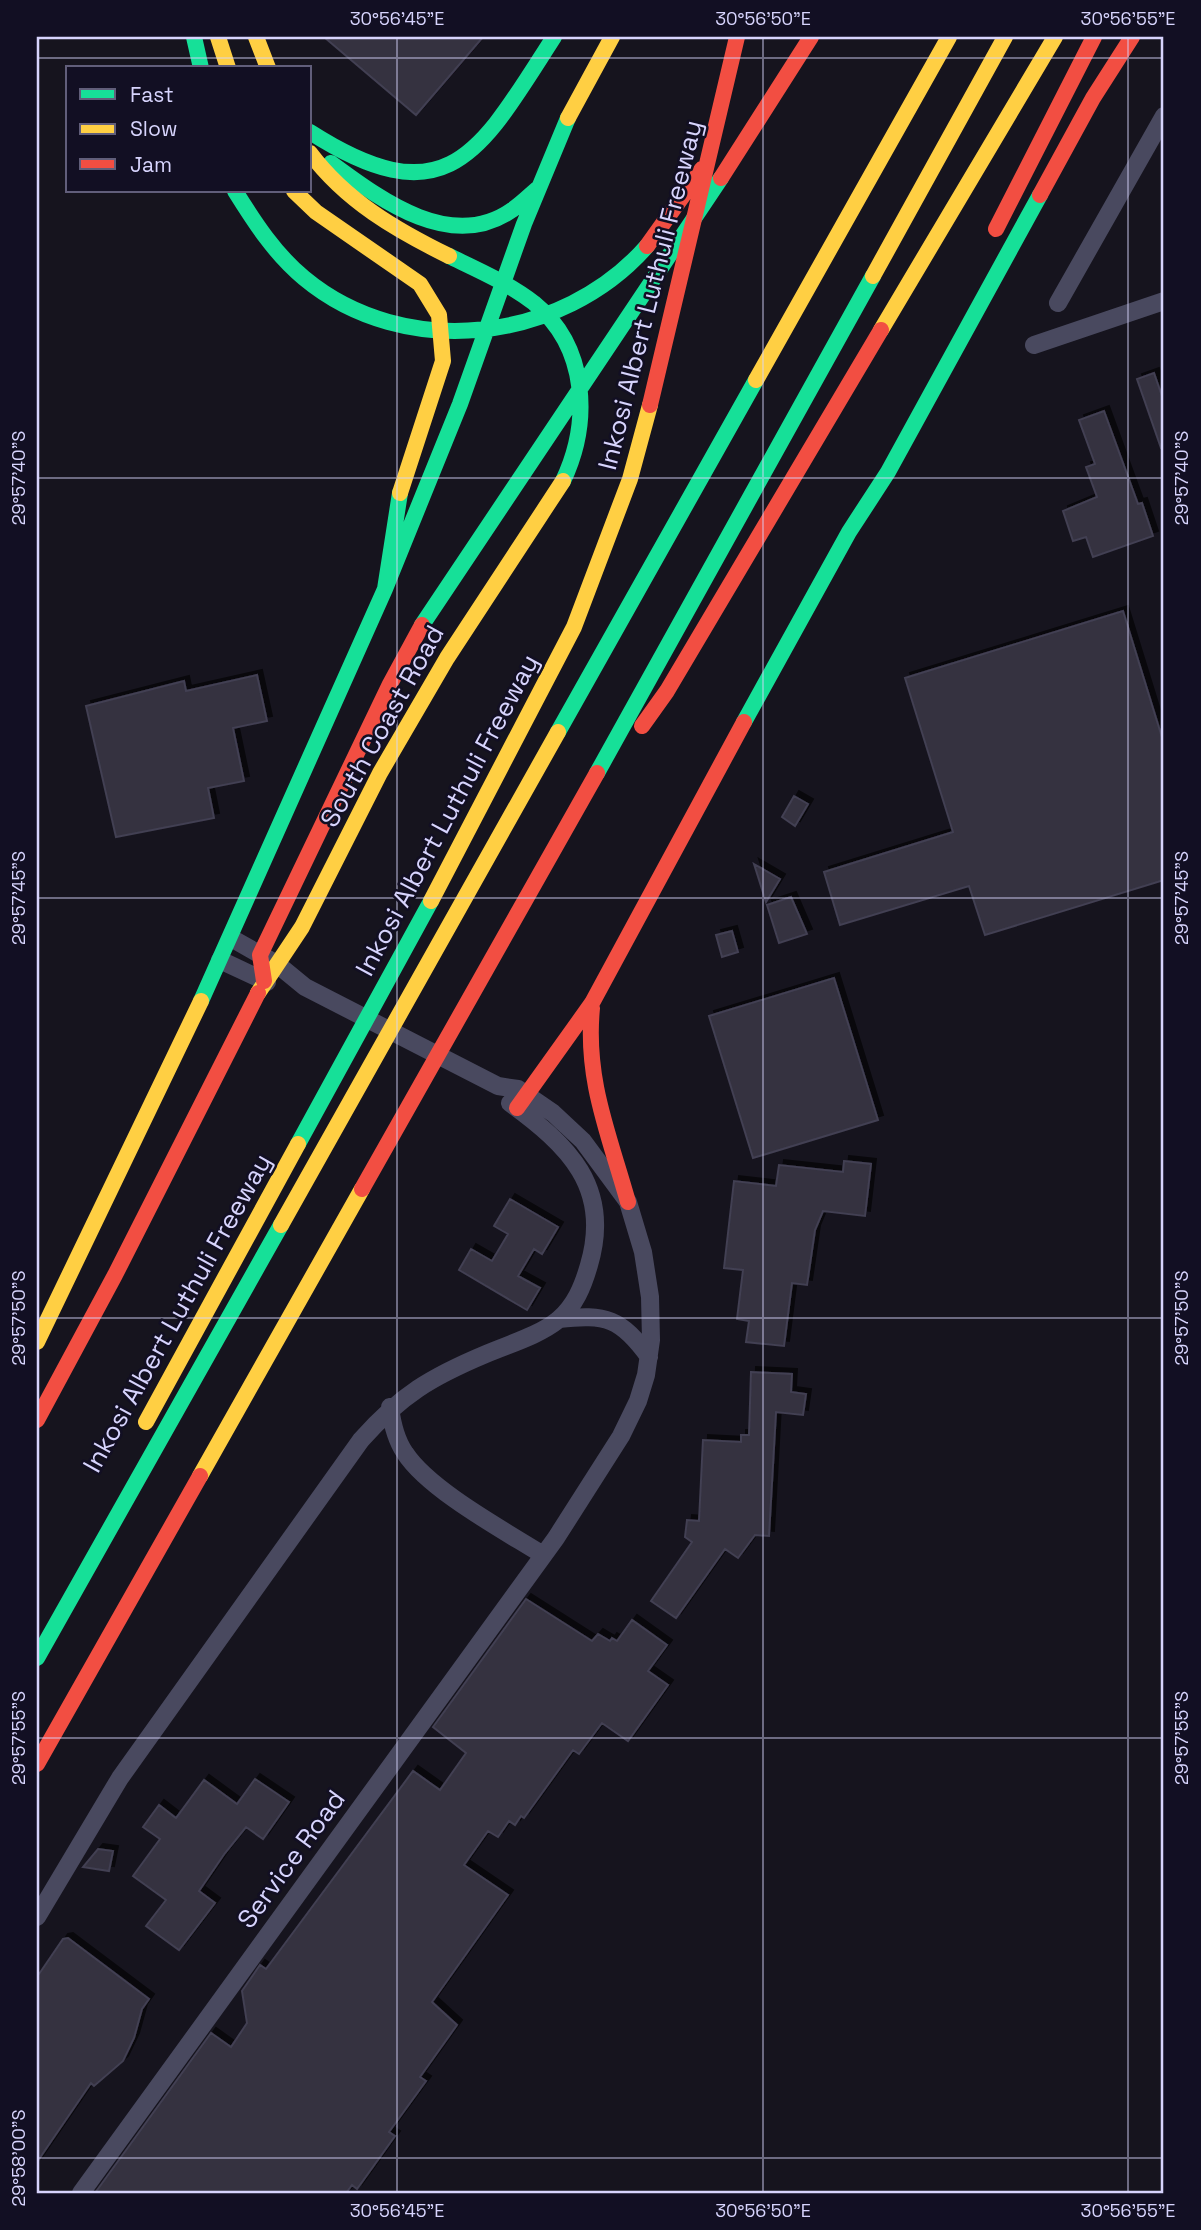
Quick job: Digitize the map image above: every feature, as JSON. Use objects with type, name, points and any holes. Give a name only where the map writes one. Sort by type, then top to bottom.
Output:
[{"type":"main road","points":[[194,37],[201,66]]},
{"type":"main road","points":[[218,37],[227,66]]},
{"type":"main road","points":[[256,37],[267,66]]},
{"type":"main road","points":[[312,133],[359,160],[386,171],[414,175],[453,166],[479,146],[554,37]]},
{"type":"main road","points":[[601,54],[605,37]]},
{"type":"main road","points":[[385,589],[568,117],[612,37]]},
{"type":"main road","name":"Inkosi Albert Luthuli Freeway","points":[[139,1434],[470,829],[574,627],[630,479],[667,344],[737,37]]},
{"type":"main road","points":[[745,109],[802,37]]},
{"type":"main road","points":[[264,981],[260,955],[357,750],[424,622],[570,399],[756,127],[811,37]]},
{"type":"main road","points":[[37,1658],[639,583],[949,37]]},
{"type":"main road","points":[[37,1763],[575,812],[1005,37]]},
{"type":"main road","points":[[575,812],[667,691],[1055,37]]},
{"type":"main road","points":[[989,242],[1094,37]]},
{"type":"main road","points":[[522,1101],[592,1003],[603,978],[849,532],[888,472],[1093,98],[1132,37]]},
{"type":"main road","points":[[236,192],[250,220],[274,251],[304,279],[337,301],[377,319],[421,330],[448,333],[488,331],[545,318],[612,279],[640,252],[731,127]]},
{"type":"main road","points":[[312,152],[393,206],[418,218],[447,226],[483,225],[497,220],[517,209],[540,186]]},
{"type":"main road","name":"South Coast Road","points":[[38,1418],[264,981],[302,927],[380,773],[447,658],[573,460],[583,406],[574,359],[561,330],[548,315],[503,281],[421,242],[357,202],[337,186],[312,154]]},
{"type":"main road","name":"South Coast Road","points":[[37,1342],[138,1137],[231,938],[385,589],[399,497],[443,361],[442,325],[436,306],[420,284],[316,212],[295,192]]},
{"type":"main road","points":[[849,532],[863,492],[926,367]]},
{"type":"main road","points":[[592,1003],[587,1045],[589,1074],[628,1202]]},
{"type":"main road","points":[[87,1536],[89,1569]]},
{"type":"street","points":[[1058,303],[1164,116]]},
{"type":"street","points":[[1034,345],[1164,301]]},
{"type":"street","name":"Service Road","points":[[231,938],[277,964],[312,991],[498,1086],[518,1089],[522,1101],[568,1151],[588,1185],[594,1207],[596,1230],[586,1274],[577,1297],[559,1319]]},
{"type":"street","name":"Service Road","points":[[220,960],[264,981],[312,991]]},
{"type":"street","name":"Service Road","points":[[81,2193],[543,1556],[621,1436],[638,1401],[649,1357],[650,1297],[643,1252],[628,1202],[583,1141],[522,1101]]},
{"type":"street","name":"Service Road","points":[[37,1917],[120,1778],[361,1440],[390,1407],[452,1369],[559,1319],[597,1317],[611,1320],[632,1335],[649,1357]]},
{"type":"street","points":[[390,1407],[399,1442],[412,1464],[439,1486],[543,1556]]},
{"type":"building","points":[[324,37],[483,37],[416,115]]},
{"type":"building","points":[[1154,373],[1164,402],[1164,447],[1161,448],[1137,379]]},
{"type":"building","points":[[1104,411],[1138,504],[1142,503],[1153,536],[1093,557],[1086,537],[1073,541],[1063,511],[1097,497],[1086,467],[1095,464],[1079,420]]},
{"type":"building","points":[[1123,611],[1164,744],[1164,880],[985,935],[969,886],[840,925],[824,872],[953,832],[905,678]]},
{"type":"building","points":[[257,675],[267,721],[233,728],[244,781],[208,788],[214,818],[116,837],[86,706],[184,681],[186,691]]},
{"type":"building","points":[[794,796],[808,804],[795,826],[782,817]]},
{"type":"building","points":[[754,864],[780,879],[766,902]]},
{"type":"building","points":[[791,897],[807,934],[779,943],[767,905]]},
{"type":"building","points":[[732,931],[738,952],[722,957],[716,935]]},
{"type":"building","points":[[834,978],[878,1120],[753,1158],[709,1016]]},
{"type":"building","points":[[844,1161],[871,1164],[865,1216],[823,1211],[815,1230],[807,1285],[792,1283],[784,1346],[746,1342],[749,1321],[737,1319],[743,1270],[724,1268],[734,1181],[776,1186],[779,1165],[843,1172]]},
{"type":"building","points":[[510,1199],[558,1227],[542,1254],[534,1249],[518,1276],[540,1288],[527,1310],[459,1270],[471,1249],[492,1261],[508,1234],[494,1226]]},
{"type":"building","points":[[751,1372],[792,1374],[791,1392],[806,1394],[803,1415],[776,1412],[769,1536],[755,1535],[738,1558],[725,1549],[676,1618],[651,1601],[692,1542],[685,1537],[687,1520],[699,1521],[703,1440],[741,1442],[741,1435],[749,1435]]},
{"type":"building","points":[[526,1599],[592,1641],[598,1634],[610,1641],[612,1638],[617,1641],[632,1620],[667,1645],[648,1671],[668,1685],[628,1741],[602,1723],[579,1754],[573,1750],[524,1818],[521,1816],[515,1825],[509,1821],[498,1837],[488,1831],[464,1865],[508,1895],[432,2002],[457,2025],[420,2077],[426,2081],[389,2132],[395,2136],[357,2189],[352,2185],[346,2193],[95,2193],[211,2033],[231,2047],[247,2023],[242,1991],[260,1965],[266,1969],[413,1771],[440,1790],[466,1753],[433,1727]]},
{"type":"building","points":[[255,1779],[289,1802],[263,1839],[246,1827],[225,1853],[199,1891],[215,1903],[179,1950],[146,1926],[166,1900],[133,1876],[160,1839],[143,1827],[159,1805],[176,1818],[204,1780],[237,1804]]},
{"type":"building","points":[[98,1849],[113,1851],[109,1871],[83,1867]]},
{"type":"building","points":[[68,1938],[149,1999],[142,2009],[134,2038],[123,2061],[94,2086],[91,2083],[37,2162],[37,1977],[63,1939]]},
{"type":"traffic: fast","points":[[194,37],[201,66]]},
{"type":"traffic: fast","points":[[312,133],[357,158],[396,171],[429,171],[457,160],[481,140],[505,112],[554,37]]},
{"type":"traffic: fast","points":[[385,589],[460,404],[524,224],[568,118]]},
{"type":"traffic: fast","points":[[331,163],[394,205],[441,224],[465,226],[489,222],[512,210],[537,189]]},
{"type":"traffic: fast","points":[[422,625],[721,178]]},
{"type":"traffic: fast","points":[[236,192],[275,248],[304,278],[344,305],[388,322],[435,330],[482,330],[528,320],[572,303],[612,278],[647,246]]},
{"type":"traffic: fast","points":[[744,722],[849,532],[888,472],[1040,195]]},
{"type":"traffic: fast","points":[[449,256],[503,283],[534,303],[552,321],[565,341],[574,363],[580,410],[578,434],[563,481]]},
{"type":"traffic: fast","points":[[597,773],[873,276]]},
{"type":"traffic: fast","points":[[558,732],[756,380]]},
{"type":"traffic: fast","points":[[201,1001],[385,589],[400,493]]},
{"type":"traffic: fast","points":[[298,1144],[431,901]]},
{"type":"traffic: fast","points":[[37,1658],[281,1225]]},
{"type":"traffic: slow","points":[[218,37],[227,66]]},
{"type":"traffic: slow","points":[[256,37],[267,66]]},
{"type":"traffic: slow","points":[[568,118],[612,37]]},
{"type":"traffic: slow","points":[[756,380],[949,37]]},
{"type":"traffic: slow","points":[[873,276],[1005,37]]},
{"type":"traffic: slow","points":[[881,330],[1055,37]]},
{"type":"traffic: slow","points":[[312,155],[339,186],[373,213],[449,256]]},
{"type":"traffic: slow","points":[[295,192],[316,212],[420,284],[439,315],[443,361],[400,493]]},
{"type":"traffic: slow","points":[[431,901],[574,627],[630,479],[650,405]]},
{"type":"traffic: slow","points":[[258,993],[302,927],[380,773],[447,658],[563,481]]},
{"type":"traffic: slow","points":[[281,1225],[558,732]]},
{"type":"traffic: slow","points":[[37,1342],[201,1001]]},
{"type":"traffic: slow","points":[[146,1422],[298,1144]]},
{"type":"traffic: slow","points":[[200,1476],[362,1189]]},
{"type":"traffic: jam","points":[[650,405],[737,37]]},
{"type":"traffic: jam","points":[[721,178],[811,37]]},
{"type":"traffic: jam","points":[[996,229],[1094,37]]},
{"type":"traffic: jam","points":[[1040,195],[1093,98],[1132,37]]},
{"type":"traffic: jam","points":[[647,246],[702,169]]},
{"type":"traffic: jam","points":[[642,726],[667,691],[881,330]]},
{"type":"traffic: jam","points":[[264,981],[260,955],[390,684],[422,625]]},
{"type":"traffic: jam","points":[[517,1108],[592,1003],[744,722]]},
{"type":"traffic: jam","points":[[362,1189],[597,773]]},
{"type":"traffic: jam","points":[[37,1420],[115,1275],[258,993]]},
{"type":"traffic: jam","points":[[592,1008],[595,1083],[628,1202]]},
{"type":"traffic: jam","points":[[37,1764],[200,1476]]}]
